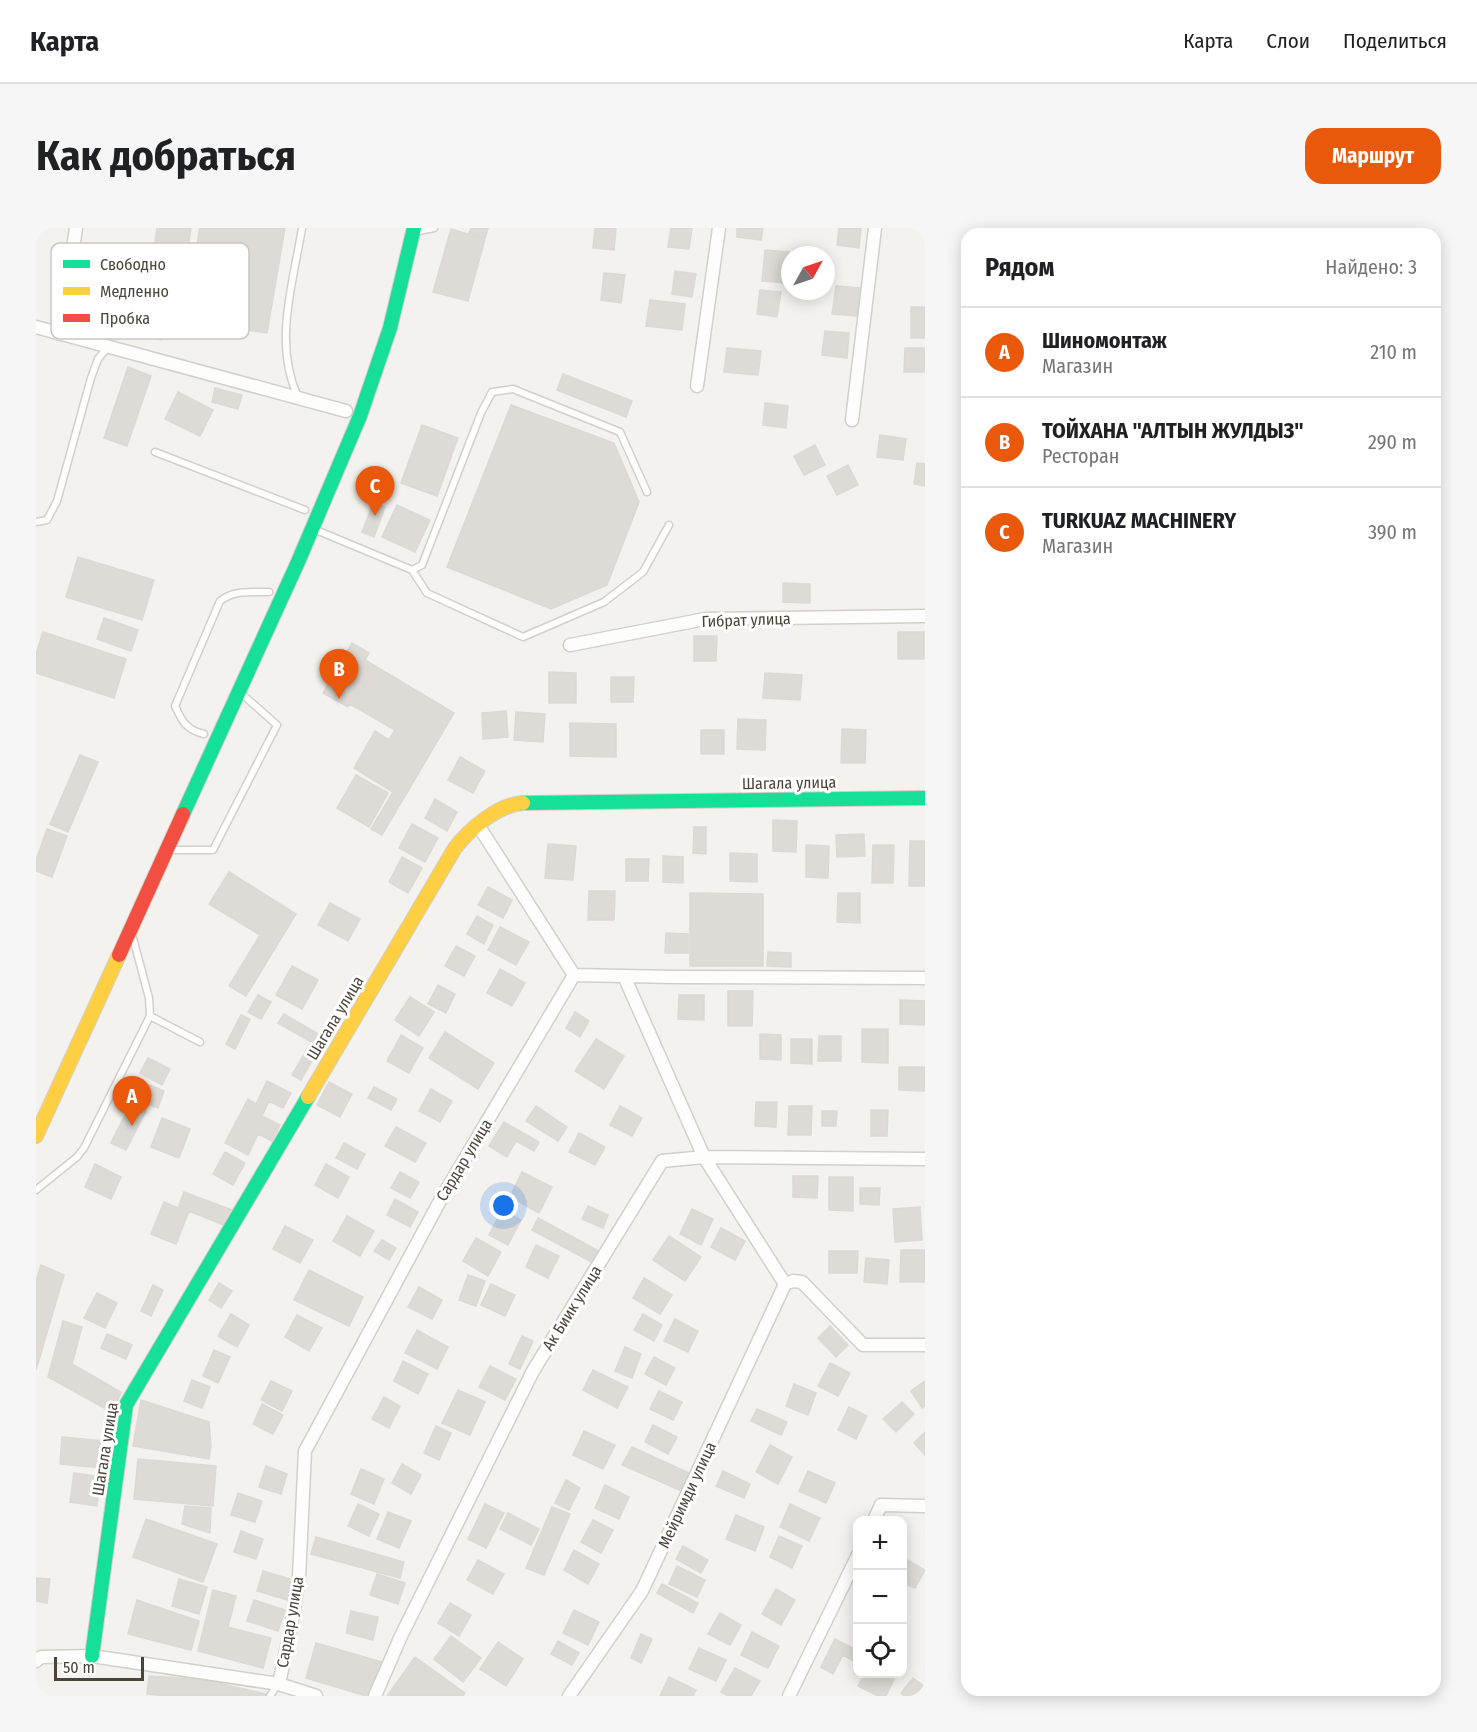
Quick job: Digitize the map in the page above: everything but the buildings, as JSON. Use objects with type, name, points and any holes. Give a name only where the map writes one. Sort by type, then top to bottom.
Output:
[{"type":"main road","points":[[36,1136],[239,692],[360,416],[390,328],[413,230]]},
{"type":"main road","name":"Шагала улица","points":[[92,1656],[126,1405],[454,848],[467,833],[496,812],[519,803],[925,798]]},
{"type":"street","points":[[74,243],[76,228]]},
{"type":"street","points":[[697,386],[719,228]]},
{"type":"street","points":[[852,420],[875,228]]},
{"type":"street","points":[[36,327],[51,331]]},
{"type":"street","points":[[80,339],[346,410]]},
{"type":"street","name":"Гибрат улица","points":[[570,645],[705,619],[925,616]]},
{"type":"street","points":[[478,825],[574,975],[925,978]]},
{"type":"street","name":"Сардар улица","points":[[279,1684],[299,1578],[305,1451],[441,1199],[574,975]]},
{"type":"street","points":[[624,976],[704,1157],[785,1284],[794,1281],[802,1282],[863,1345],[925,1345]]},
{"type":"street","name":"Ак Биик улица","points":[[375,1696],[401,1636],[533,1371],[662,1161],[704,1157],[925,1159]]},
{"type":"street","name":"Мейримди улица","points":[[569,1696],[642,1591],[785,1284]]},
{"type":"street","points":[[876,1516],[881,1505],[925,1506]]},
{"type":"street","points":[[789,1696],[853,1565]]},
{"type":"street","points":[[36,1660],[41,1657],[92,1656],[279,1684],[316,1696]]},
{"type":"lane","points":[[298,398],[289,373],[285,330],[302,228]]},
{"type":"lane","points":[[413,230],[434,228]]},
{"type":"lane","points":[[36,522],[47,520],[57,501],[90,378],[98,359],[108,346]]},
{"type":"lane","points":[[412,570],[422,565],[492,392],[513,389],[620,432],[647,492]]},
{"type":"lane","points":[[155,452],[305,510]]},
{"type":"lane","points":[[312,528],[412,570],[427,593],[523,637],[604,602],[643,572],[669,525]]},
{"type":"lane","points":[[204,734],[193,732],[183,722],[175,706],[220,600],[235,593],[269,592]]},
{"type":"lane","points":[[167,850],[213,850],[277,725],[239,692]]},
{"type":"lane","points":[[36,1190],[77,1157],[84,1148],[150,1016],[149,998],[131,928]]},
{"type":"lane","points":[[150,1016],[200,1042]]},
{"type":"lane","points":[[270,1696],[279,1684]]},
{"type":"traffic: fast","points":[[183,814],[298,562],[360,416],[390,328],[414,228]]},
{"type":"traffic: fast","points":[[523,803],[925,798]]},
{"type":"traffic: fast","points":[[92,1656],[126,1405],[308,1097]]},
{"type":"traffic: slow","points":[[308,1097],[455,848],[468,833],[494,813],[523,803]]},
{"type":"traffic: slow","points":[[36,1136],[119,955]]},
{"type":"traffic: jam","points":[[119,955],[183,814]]},
{"type":"place","name":"TURKUAZ MACHINERY","points":[[375,516]]},
{"type":"place","name":"ТОЙХАНА \"АЛТЫН ЖУЛДЫЗ\"","points":[[339,699]]},
{"type":"place","name":"Шиномонтаж","points":[[132,1126]]}]
